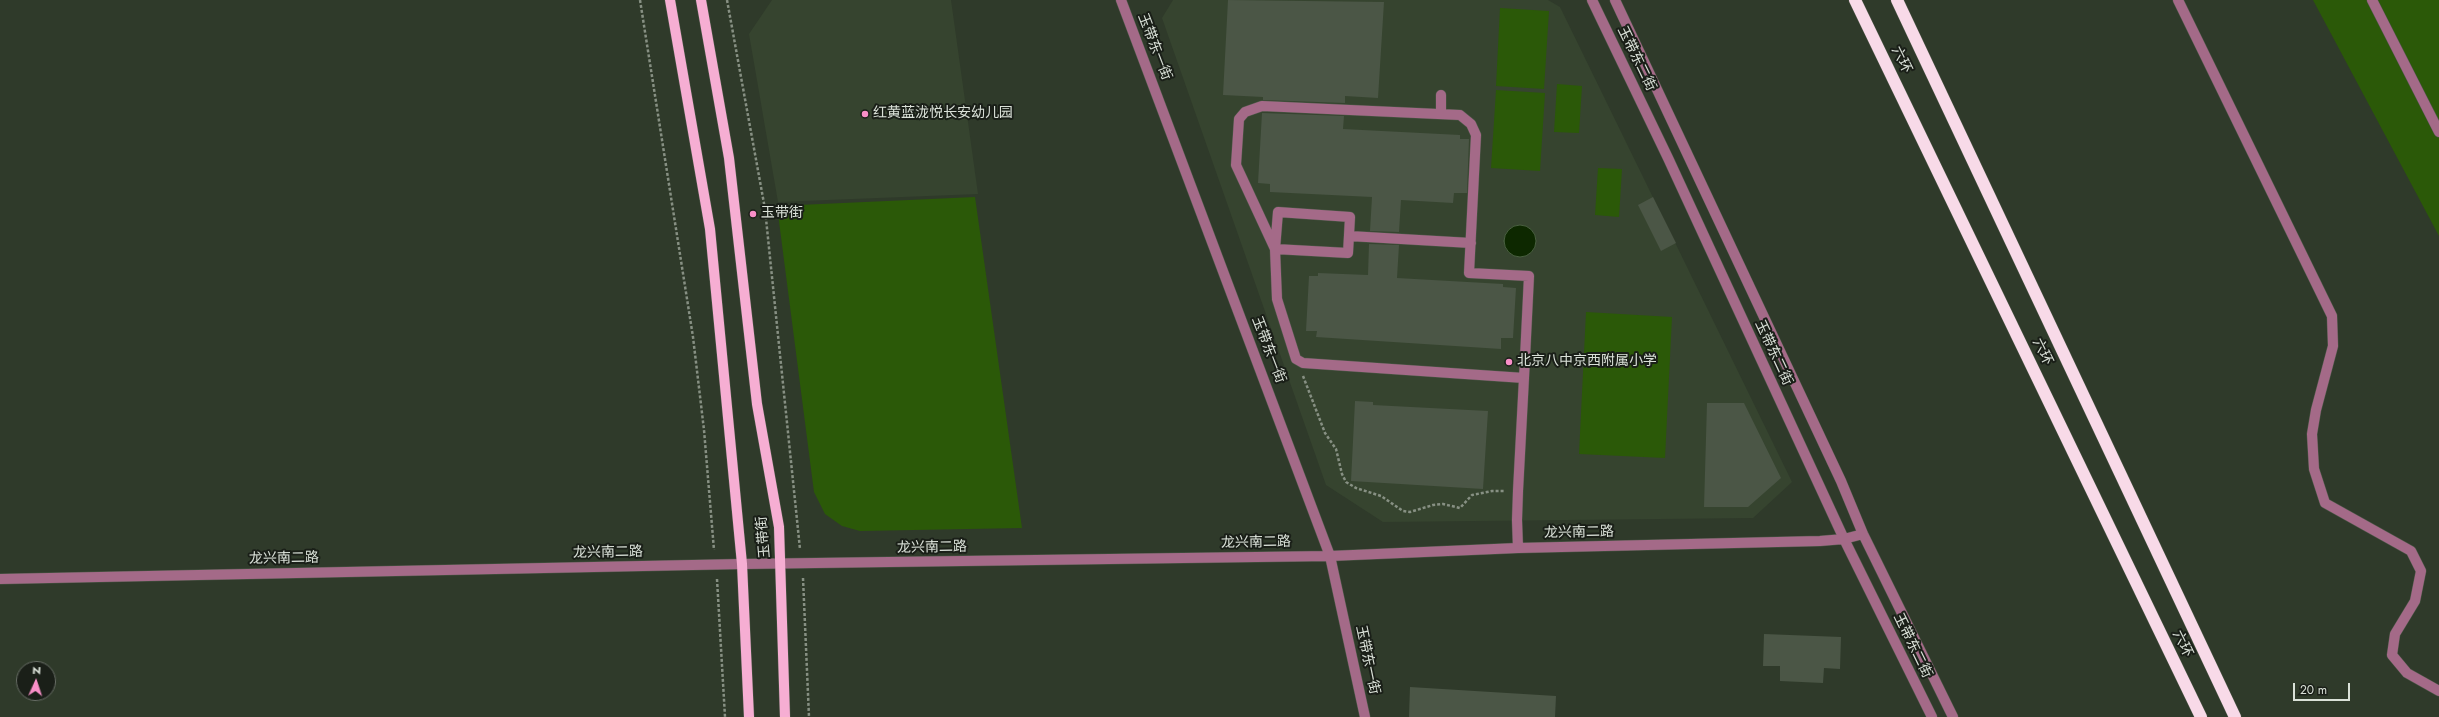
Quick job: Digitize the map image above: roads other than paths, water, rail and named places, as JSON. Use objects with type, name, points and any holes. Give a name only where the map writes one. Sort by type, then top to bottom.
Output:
[{"type":"highway","name":"六环","points":[[1856,0],[2201,717]]},
{"type":"highway","name":"六环","points":[[1896,0],[2235,717]]},
{"type":"main road","name":"玉带街","points":[[670,0],[710,229],[742,564],[749,717]]},
{"type":"main road","name":"玉带街","points":[[701,0],[729,158],[757,404],[778,527],[785,717]]},
{"type":"street","name":"玉带东一街","points":[[1121,0],[1330,556],[1365,717]]},
{"type":"street","name":"玉带东二街","points":[[1592,0],[1668,158],[1844,539],[1932,717]]},
{"type":"street","name":"玉带东二街","points":[[1615,0],[1841,481],[1863,534],[1953,717]]},
{"type":"street","points":[[2178,0],[2332,316],[2333,346],[2316,410],[2312,434],[2314,469],[2325,503],[2411,551],[2421,571],[2415,600],[2396,634],[2392,655],[2406,673],[2439,691]]},
{"type":"street","points":[[2372,0],[2439,132]]},
{"type":"street","points":[[1441,95],[1441,114]]},
{"type":"street","points":[[1275,249],[1236,165],[1239,118],[1245,112],[1262,106],[1460,115],[1471,124],[1476,135],[1469,273],[1528,276],[1518,491],[1518,548]]},
{"type":"street","points":[[1275,249],[1348,253],[1350,217],[1278,212],[1275,249],[1277,299],[1296,359],[1302,363],[1524,378]]},
{"type":"street","points":[[1349,236],[1470,243]]},
{"type":"street","name":"龙兴南二路","points":[[0,579],[715,564],[1330,556],[1518,548],[1844,539],[1863,534]]},
{"type":"place","name":"红黄蓝泷悦长安幼儿园","points":[[865,114]]},
{"type":"place","name":"玉带街","points":[[753,214]]},
{"type":"place","name":"北京八中京西附属小学","points":[[1509,362]]}]
